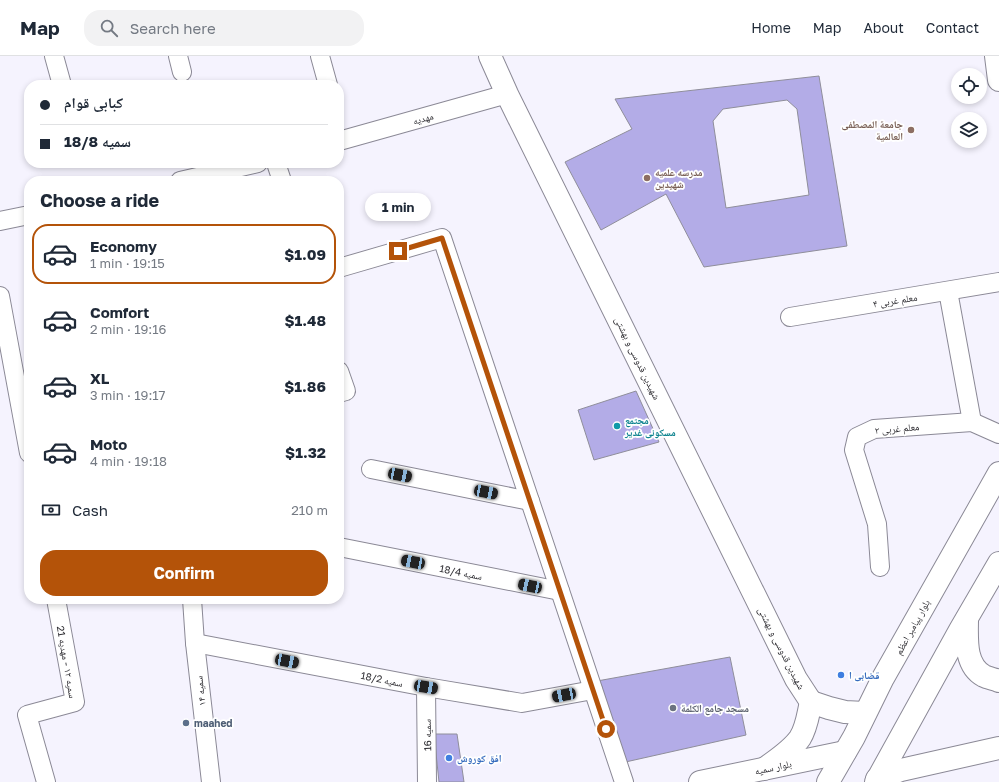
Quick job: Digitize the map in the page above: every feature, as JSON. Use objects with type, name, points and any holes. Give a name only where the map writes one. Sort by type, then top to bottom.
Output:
[{"type":"main road","name":"شهیدین قدوسی و بهشتی","points":[[490,56],[796,679],[811,702]]},
{"type":"main road","points":[[996,56],[999,80]]},
{"type":"main road","name":"بلوار پیامبر اعظم","points":[[828,782],[854,737],[883,678],[999,473]]},
{"type":"main road","points":[[877,781],[966,617],[999,563]]},
{"type":"main road","points":[[966,617],[967,648],[971,663],[984,676],[999,681]]},
{"type":"main road","points":[[758,774],[786,752],[800,737],[807,720],[811,702],[845,712],[865,713]]},
{"type":"main road","points":[[877,781],[901,770],[912,774],[999,748]]},
{"type":"main road","name":"بلوار سمیه","points":[[700,782],[758,774],[845,752]]},
{"type":"street","points":[[54,56],[61,80]]},
{"type":"street","points":[[320,56],[327,80]]},
{"type":"street","name":"مهدیه","points":[[344,140],[508,94]]},
{"type":"street","points":[[202,176],[236,168]]},
{"type":"street","points":[[0,221],[24,216]]},
{"type":"street","points":[[344,267],[442,238],[624,782]]},
{"type":"street","name":"معلم غربی ۴","points":[[790,317],[999,282]]},
{"type":"street","points":[[948,291],[972,422]]},
{"type":"street","points":[[0,296],[24,426]]},
{"type":"street","name":"معلم غربی ۲","points":[[880,567],[877,524],[854,450],[856,437],[874,429],[972,422],[999,434]]},
{"type":"street","points":[[371,469],[530,501]]},
{"type":"street","name":"سمیه 18/4","points":[[344,548],[560,592]]},
{"type":"street","name":"سمیه ۱۲ - مهدیه 21","points":[[46,782],[27,715],[75,702],[57,604]]},
{"type":"street","name":"سمیه ۱۴","points":[[192,604],[195,643],[210,782]]},
{"type":"street","name":"سمیه 18/2","points":[[195,643],[426,687],[522,703],[593,690]]},
{"type":"street","name":"سمیه 16","points":[[426,687],[428,782]]},
{"type":"building","name":"مدرسه علمیه شهیدین","points":[[819,76],[847,246],[704,267],[666,194],[601,230],[565,162],[632,129],[615,99]],"holes":[[[787,100],[797,109],[809,195],[726,208],[713,121],[723,109]]]},
{"type":"building","name":"مجتمع مسکونی غدیر","points":[[636,391],[659,442],[594,460],[578,410]]},
{"type":"building","name":"مسجد جامع الکلمة","points":[[730,657],[746,735],[621,763],[597,681]]},
{"type":"building","name":"افق کوروش","points":[[434,734],[457,734],[464,782],[439,782]]},
{"type":"place","name":"جامعة المصطفی العالمیة","points":[[911,130]]},
{"type":"place","name":"مدرسه علمیه شهیدین","points":[[647,178]]},
{"type":"place","name":"مجتمع مسکونی غدیر","points":[[617,426]]},
{"type":"place","name":"قضابی ا","points":[[841,675]]},
{"type":"place","name":"مسجد جامع الکلمة","points":[[673,708]]},
{"type":"place","name":"maahed","points":[[186,723]]},
{"type":"place","name":"افق کوروش","points":[[449,758]]},
{"type":"route","points":[[398,251],[442,238],[606,729]]}]
